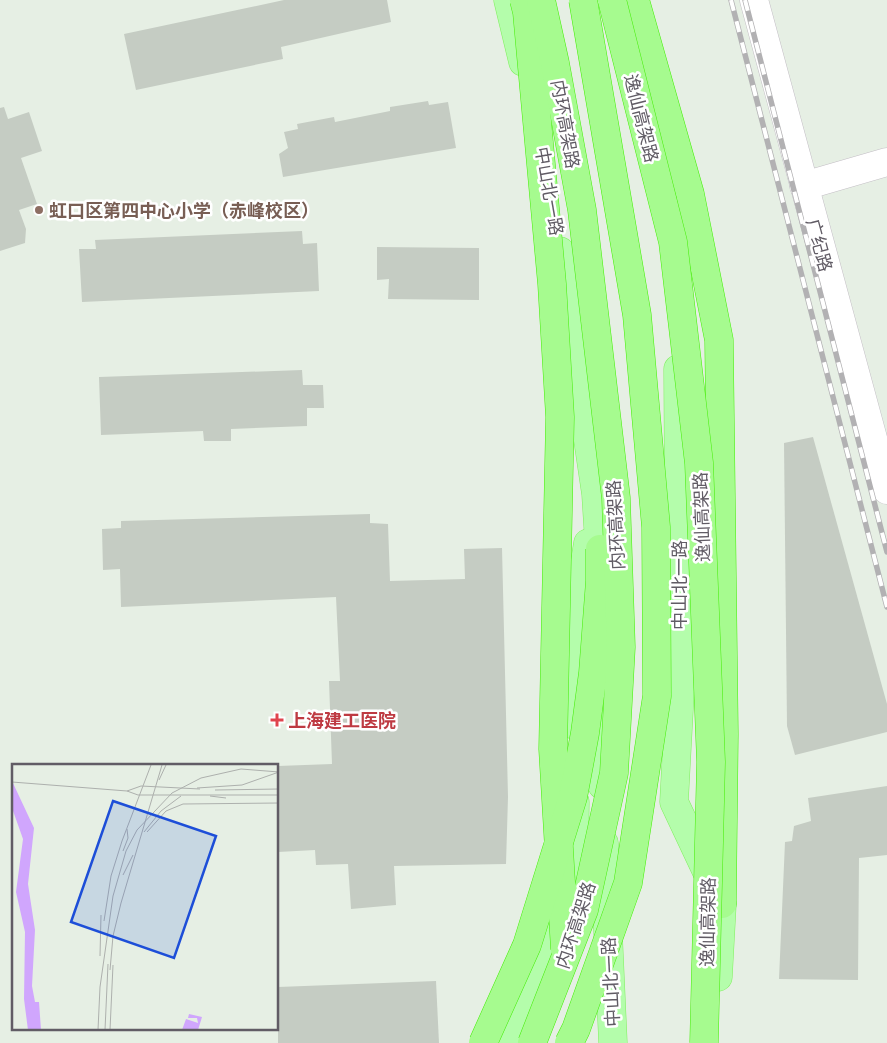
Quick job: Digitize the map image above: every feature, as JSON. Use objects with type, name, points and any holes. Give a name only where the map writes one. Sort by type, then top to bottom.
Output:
[{"type":"highway","points":[[524,0],[552,284],[560,417],[554,749],[570,1043]]},
{"type":"highway","name":"内环高架路","points":[[532,1043],[584,910],[614,773],[621,646],[606,496],[582,210],[555,63],[541,0]]},
{"type":"highway","name":"内环高架路","points":[[570,1043],[628,882],[657,696],[656,527],[637,315],[583,0]]},
{"type":"highway","name":"逸仙高架路","points":[[612,0],[673,242],[699,463],[711,762],[704,1043]]},
{"type":"highway","points":[[635,0],[690,194],[719,340],[724,734],[722,904]]},
{"type":"highway","points":[[483,1043],[527,945],[573,797],[585,733],[593,673],[600,581],[600,538],[606,496]]},
{"type":"main road","name":"中山北一路","points":[[508,0],[535,112],[606,496],[601,767],[613,1043]]},
{"type":"main road","name":"中山北一路","points":[[620,0],[628,29],[678,317],[680,691],[674,802],[722,904],[714,1043]]},
{"type":"main road","points":[[512,1043],[558,940],[574,862],[578,603],[606,496]]},
{"type":"street","name":"广纪路","points":[[754,0],[887,490]]},
{"type":"street","points":[[804,186],[887,162]]},
{"type":"building","points":[[284,0],[387,0],[391,22],[281,47],[283,59],[136,90],[124,34]]},
{"type":"building","points":[[428,101],[429,105],[448,102],[456,148],[283,177],[279,154],[288,148],[284,132],[298,129],[297,124],[334,117],[335,122],[390,111],[390,107]]},
{"type":"building","points":[[4,107],[8,119],[29,112],[42,151],[21,158],[37,204],[19,210],[26,229],[25,243],[0,251],[0,108]]},
{"type":"building","points":[[302,231],[303,244],[317,243],[319,291],[82,302],[79,249],[96,249],[95,240]]},
{"type":"building","points":[[377,247],[479,248],[479,300],[388,299],[389,279],[377,280]]},
{"type":"building","points":[[302,370],[303,385],[323,385],[324,408],[307,408],[307,426],[231,429],[231,441],[204,441],[203,431],[101,435],[99,377]]},
{"type":"building","points":[[813,437],[887,704],[887,732],[795,755],[787,726],[784,443]]},
{"type":"building","points":[[370,514],[370,523],[388,524],[390,581],[465,579],[464,549],[502,548],[508,797],[506,864],[394,866],[396,905],[351,909],[348,864],[316,865],[315,850],[279,852],[279,766],[332,764],[329,681],[340,681],[336,597],[121,607],[120,569],[103,570],[102,529],[121,528],[121,521]]},
{"type":"building","points":[[887,786],[887,855],[859,858],[858,980],[779,979],[785,842],[792,841],[794,826],[811,821],[808,798]]},
{"type":"building","points":[[436,981],[439,1043],[278,1043],[279,987]]},
{"type":"railway","points":[[731,0],[887,607]]},
{"type":"railway","points":[[745,0],[887,552]]},
{"type":"place","name":"虹口区第四中心小学（赤峰校区）","points":[[39,210]]},
{"type":"place","name":"上海建工医院","points":[[277,720]]}]
